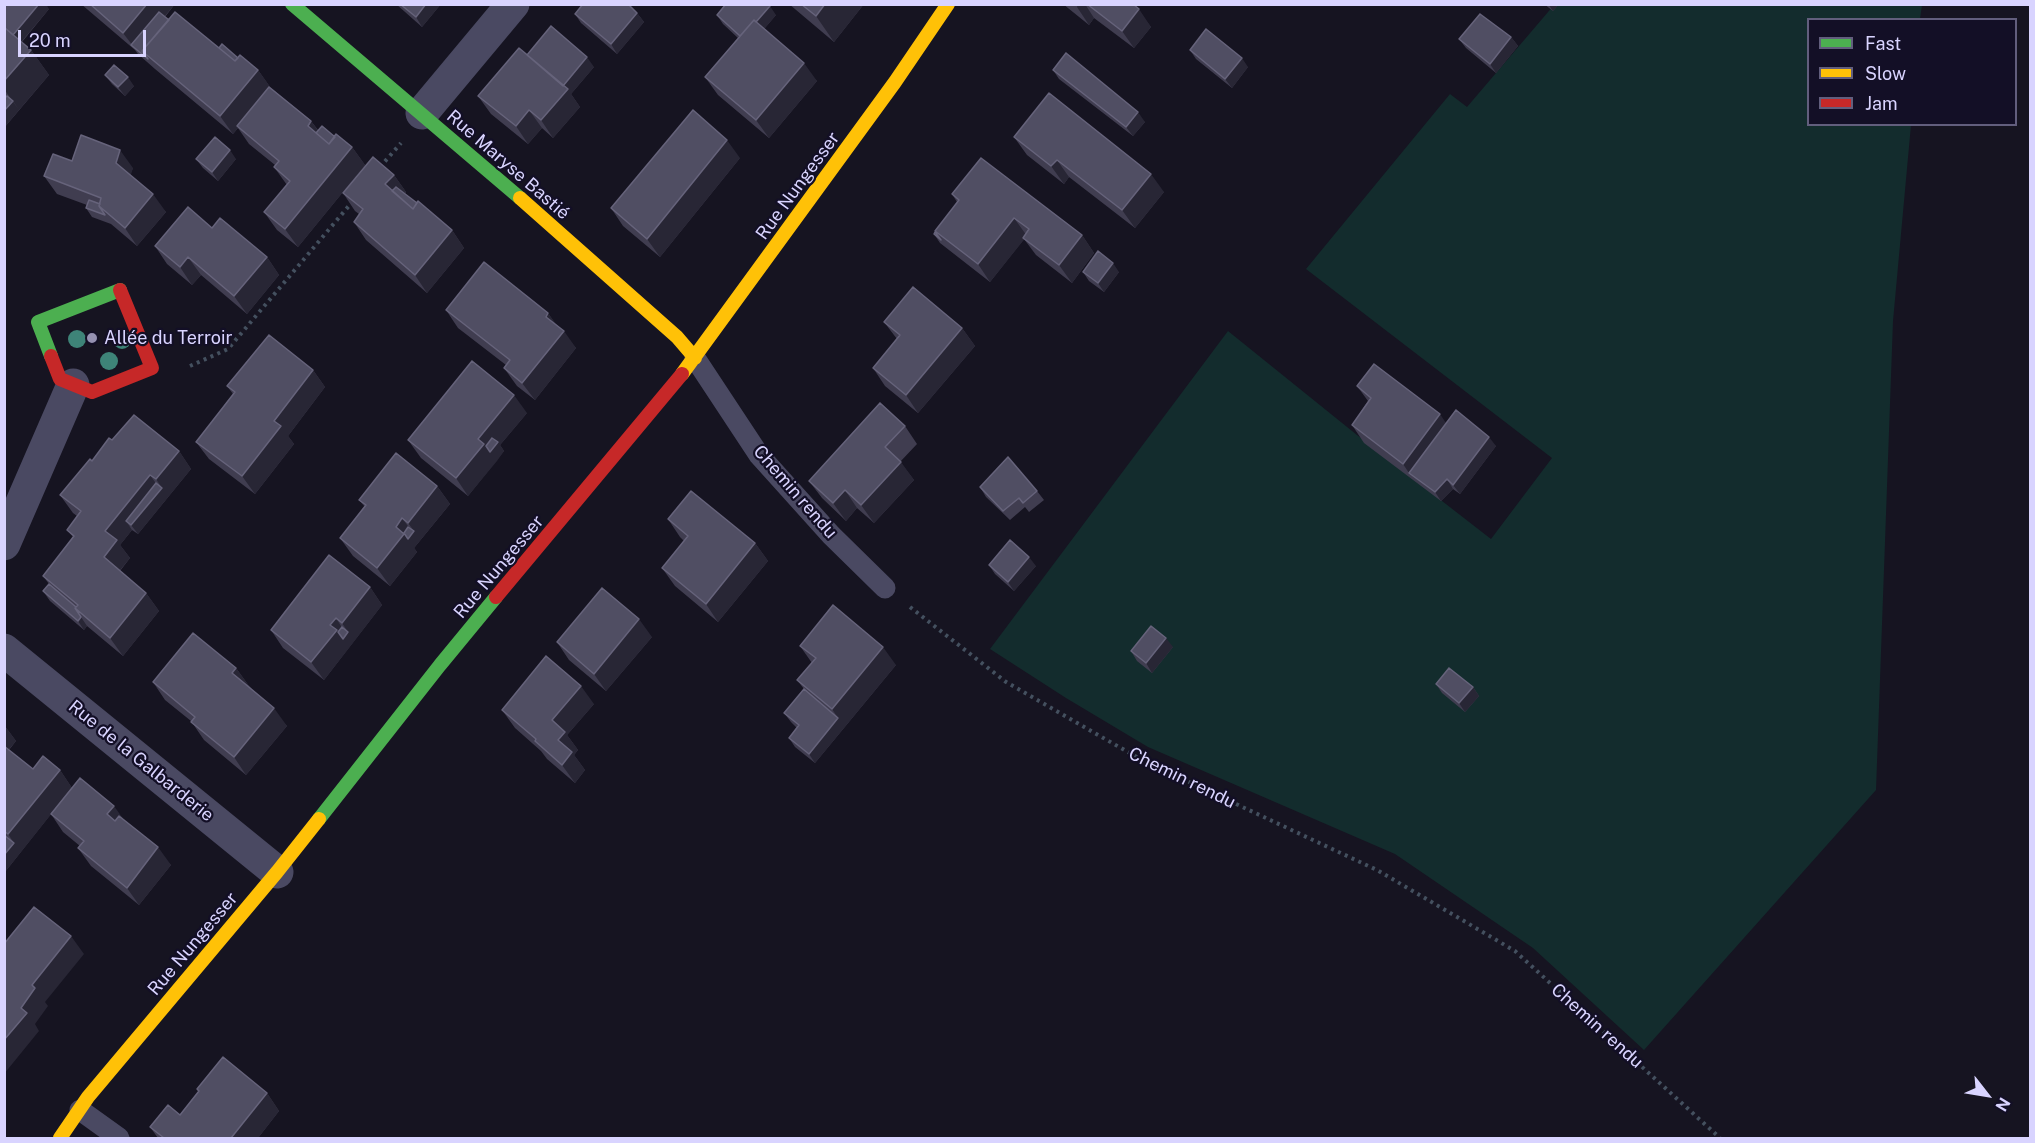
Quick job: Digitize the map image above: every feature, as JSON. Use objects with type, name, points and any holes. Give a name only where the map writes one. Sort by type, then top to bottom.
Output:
[{"type":"street","name":"Rue Maryse Bastié","points":[[292,4],[422,113],[677,337],[695,358]]},
{"type":"street","points":[[422,113],[513,4]]},
{"type":"street","name":"Rue Nungesser","points":[[60,1138],[80,1110],[277,872],[440,665],[695,358],[888,92],[948,4]]},
{"type":"street","points":[[120,290],[152,368],[92,392],[73,385],[60,379],[38,322],[120,290]]},
{"type":"street","points":[[4,544],[73,385]]},
{"type":"street","name":"Rue de la Galbarderie","points":[[4,650],[277,872]]},
{"type":"lane","name":"Chemin rendu","points":[[695,358],[759,455],[831,535],[885,588]]},
{"type":"lane","points":[[80,1110],[119,1138]]},
{"type":"path","points":[[377,171],[422,113]]},
{"type":"path","points":[[186,367],[228,349],[355,198]]},
{"type":"path","name":"Chemin rendu","points":[[885,588],[1006,682],[1140,759],[1377,870],[1515,951],[1720,1138]]},
{"type":"green space","points":[[1554,5],[1922,5],[1920,18],[1807,18],[1807,126],[1911,126],[1893,321],[1876,790],[1644,1050],[1533,948],[1395,854],[1148,747],[990,649],[1228,331],[1491,539],[1552,458],[1306,269],[1450,94],[1467,107]]},
{"type":"building","points":[[4,4],[39,4],[13,35],[4,27]]},
{"type":"building","points":[[90,4],[147,4],[123,33]]},
{"type":"building","points":[[400,4],[426,4],[416,17]]},
{"type":"building","points":[[583,4],[628,4],[637,13],[611,44],[575,14]]},
{"type":"building","points":[[726,4],[768,4],[770,6],[740,36],[717,15]]},
{"type":"building","points":[[801,4],[825,4],[816,16]]},
{"type":"building","points":[[1087,4],[1133,4],[1139,9],[1122,31]]},
{"type":"building","points":[[159,12],[169,20],[142,51],[148,59],[131,45]]},
{"type":"building","points":[[175,12],[235,61],[240,55],[258,70],[220,116],[142,51]]},
{"type":"building","points":[[1480,14],[1511,37],[1490,64],[1459,39]]},
{"type":"building","points":[[754,20],[804,63],[756,120],[705,77]]},
{"type":"building","points":[[551,26],[587,57],[563,86],[527,55]]},
{"type":"building","points":[[4,27],[31,50],[4,81]]},
{"type":"building","points":[[1206,29],[1242,58],[1225,79],[1190,50]]},
{"type":"building","points":[[222,44],[238,58],[235,61],[219,48]]},
{"type":"building","points":[[519,48],[568,89],[541,120],[529,110],[516,126],[478,96]]},
{"type":"building","points":[[1066,53],[1138,112],[1126,127],[1053,70]]},
{"type":"building","points":[[114,65],[128,77],[118,87],[105,75]]},
{"type":"building","points":[[269,87],[311,121],[308,126],[329,144],[336,134],[352,147],[285,229],[264,212],[290,181],[274,167],[279,161],[237,126]]},
{"type":"building","points":[[1049,93],[1151,174],[1122,210],[1057,160],[1051,166],[1014,137]]},
{"type":"building","points":[[7,96],[13,101],[4,111],[4,99]]},
{"type":"building","points":[[693,110],[727,140],[647,239],[611,208]]},
{"type":"building","points":[[322,126],[335,137],[329,144],[316,133]]},
{"type":"building","points":[[81,135],[120,150],[116,163],[153,194],[125,228],[99,206],[101,198],[44,176],[53,154],[72,161]]},
{"type":"building","points":[[215,137],[230,150],[212,172],[196,159]]},
{"type":"building","points":[[373,157],[394,175],[385,184],[413,209],[418,201],[452,230],[415,275],[354,222],[363,209],[343,193]]},
{"type":"building","points":[[981,158],[1082,235],[1059,265],[1023,238],[1029,229],[1014,218],[978,264],[935,231],[959,200],[952,194]]},
{"type":"building","points":[[396,187],[417,203],[413,209],[392,191]]},
{"type":"building","points":[[89,200],[100,204],[105,215],[86,208]]},
{"type":"building","points":[[188,207],[212,228],[220,218],[267,257],[234,296],[188,257],[180,267],[155,246]]},
{"type":"building","points":[[1098,251],[1113,263],[1098,283],[1083,272]]},
{"type":"building","points":[[484,262],[548,313],[546,317],[564,331],[522,383],[504,368],[510,360],[446,310]]},
{"type":"building","points":[[913,287],[962,328],[906,395],[873,368],[900,335],[884,322]]},
{"type":"building","points":[[269,335],[313,370],[274,421],[281,426],[242,476],[196,442],[235,392],[227,386]]},
{"type":"building","points":[[472,361],[514,395],[478,439],[484,444],[456,478],[408,440]]},
{"type":"building","points":[[1374,364],[1440,414],[1403,464],[1352,425],[1371,398],[1357,386]]},
{"type":"building","points":[[880,403],[905,426],[885,447],[901,462],[861,505],[845,490],[833,503],[809,481]]},
{"type":"building","points":[[1456,410],[1489,437],[1453,485],[1447,479],[1435,492],[1409,473]]},
{"type":"building","points":[[134,415],[179,451],[156,479],[150,475],[105,531],[117,540],[104,557],[146,593],[110,638],[75,608],[78,605],[43,576],[74,536],[67,530],[81,511],[60,495],[90,459],[92,461],[109,438],[112,440]]},
{"type":"building","points":[[492,438],[498,442],[490,452],[486,446]]},
{"type":"building","points":[[396,453],[437,486],[408,523],[402,518],[396,527],[404,534],[377,568],[340,538],[366,505],[359,500]]},
{"type":"building","points":[[1008,457],[1037,491],[1023,503],[1019,498],[1003,511],[980,487]]},
{"type":"building","points":[[156,483],[162,488],[131,525],[126,521]]},
{"type":"building","points":[[691,491],[755,543],[706,604],[662,568],[688,536],[668,519]]},
{"type":"building","points":[[408,527],[414,531],[408,539],[404,533]]},
{"type":"building","points":[[1010,540],[1029,557],[1008,582],[989,565]]},
{"type":"building","points":[[329,555],[370,587],[342,623],[336,618],[330,625],[337,630],[311,662],[271,630]]},
{"type":"building","points":[[49,584],[76,607],[81,617],[78,621],[43,591]]},
{"type":"building","points":[[602,588],[639,619],[594,674],[557,642]]},
{"type":"building","points":[[833,605],[883,647],[832,709],[797,680],[816,658],[800,646]]},
{"type":"building","points":[[1151,626],[1166,638],[1146,663],[1131,651]]},
{"type":"building","points":[[342,627],[348,632],[343,639],[338,632]]},
{"type":"building","points":[[193,633],[236,668],[232,673],[274,708],[234,757],[191,722],[195,717],[153,682]]},
{"type":"building","points":[[546,656],[581,686],[552,720],[565,732],[558,740],[572,752],[562,765],[502,710]]},
{"type":"building","points":[[1449,668],[1473,687],[1459,703],[1436,684]]},
{"type":"building","points":[[804,689],[838,718],[809,754],[789,738],[799,725],[784,713]]},
{"type":"building","points":[[4,746],[33,769],[43,756],[60,770],[8,834],[4,831]]},
{"type":"building","points":[[80,778],[114,806],[107,814],[115,821],[119,816],[158,847],[127,888],[78,848],[84,841],[51,814]]},
{"type":"building","points":[[4,835],[14,843],[4,855]]},
{"type":"building","points":[[34,907],[71,936],[32,985],[35,988],[21,1008],[27,1013],[4,1040],[4,944]]},
{"type":"building","points":[[223,1057],[267,1093],[231,1138],[164,1138],[150,1127],[168,1105],[180,1115],[199,1091],[197,1089]]},
{"type":"traffic: fast","points":[[292,4],[520,198]]},
{"type":"traffic: fast","points":[[51,356],[38,322],[120,290]]},
{"type":"traffic: fast","points":[[319,819],[496,597]]},
{"type":"traffic: slow","points":[[682,374],[895,82],[948,4]]},
{"type":"traffic: slow","points":[[520,198],[677,337],[695,358]]},
{"type":"traffic: slow","points":[[60,1138],[88,1097],[319,819]]},
{"type":"traffic: jam","points":[[51,356],[60,379],[92,392],[152,368],[120,290]]},
{"type":"traffic: jam","points":[[496,597],[682,374]]},
{"type":"place","name":"Allée du Terroir","points":[[92,338]]}]
